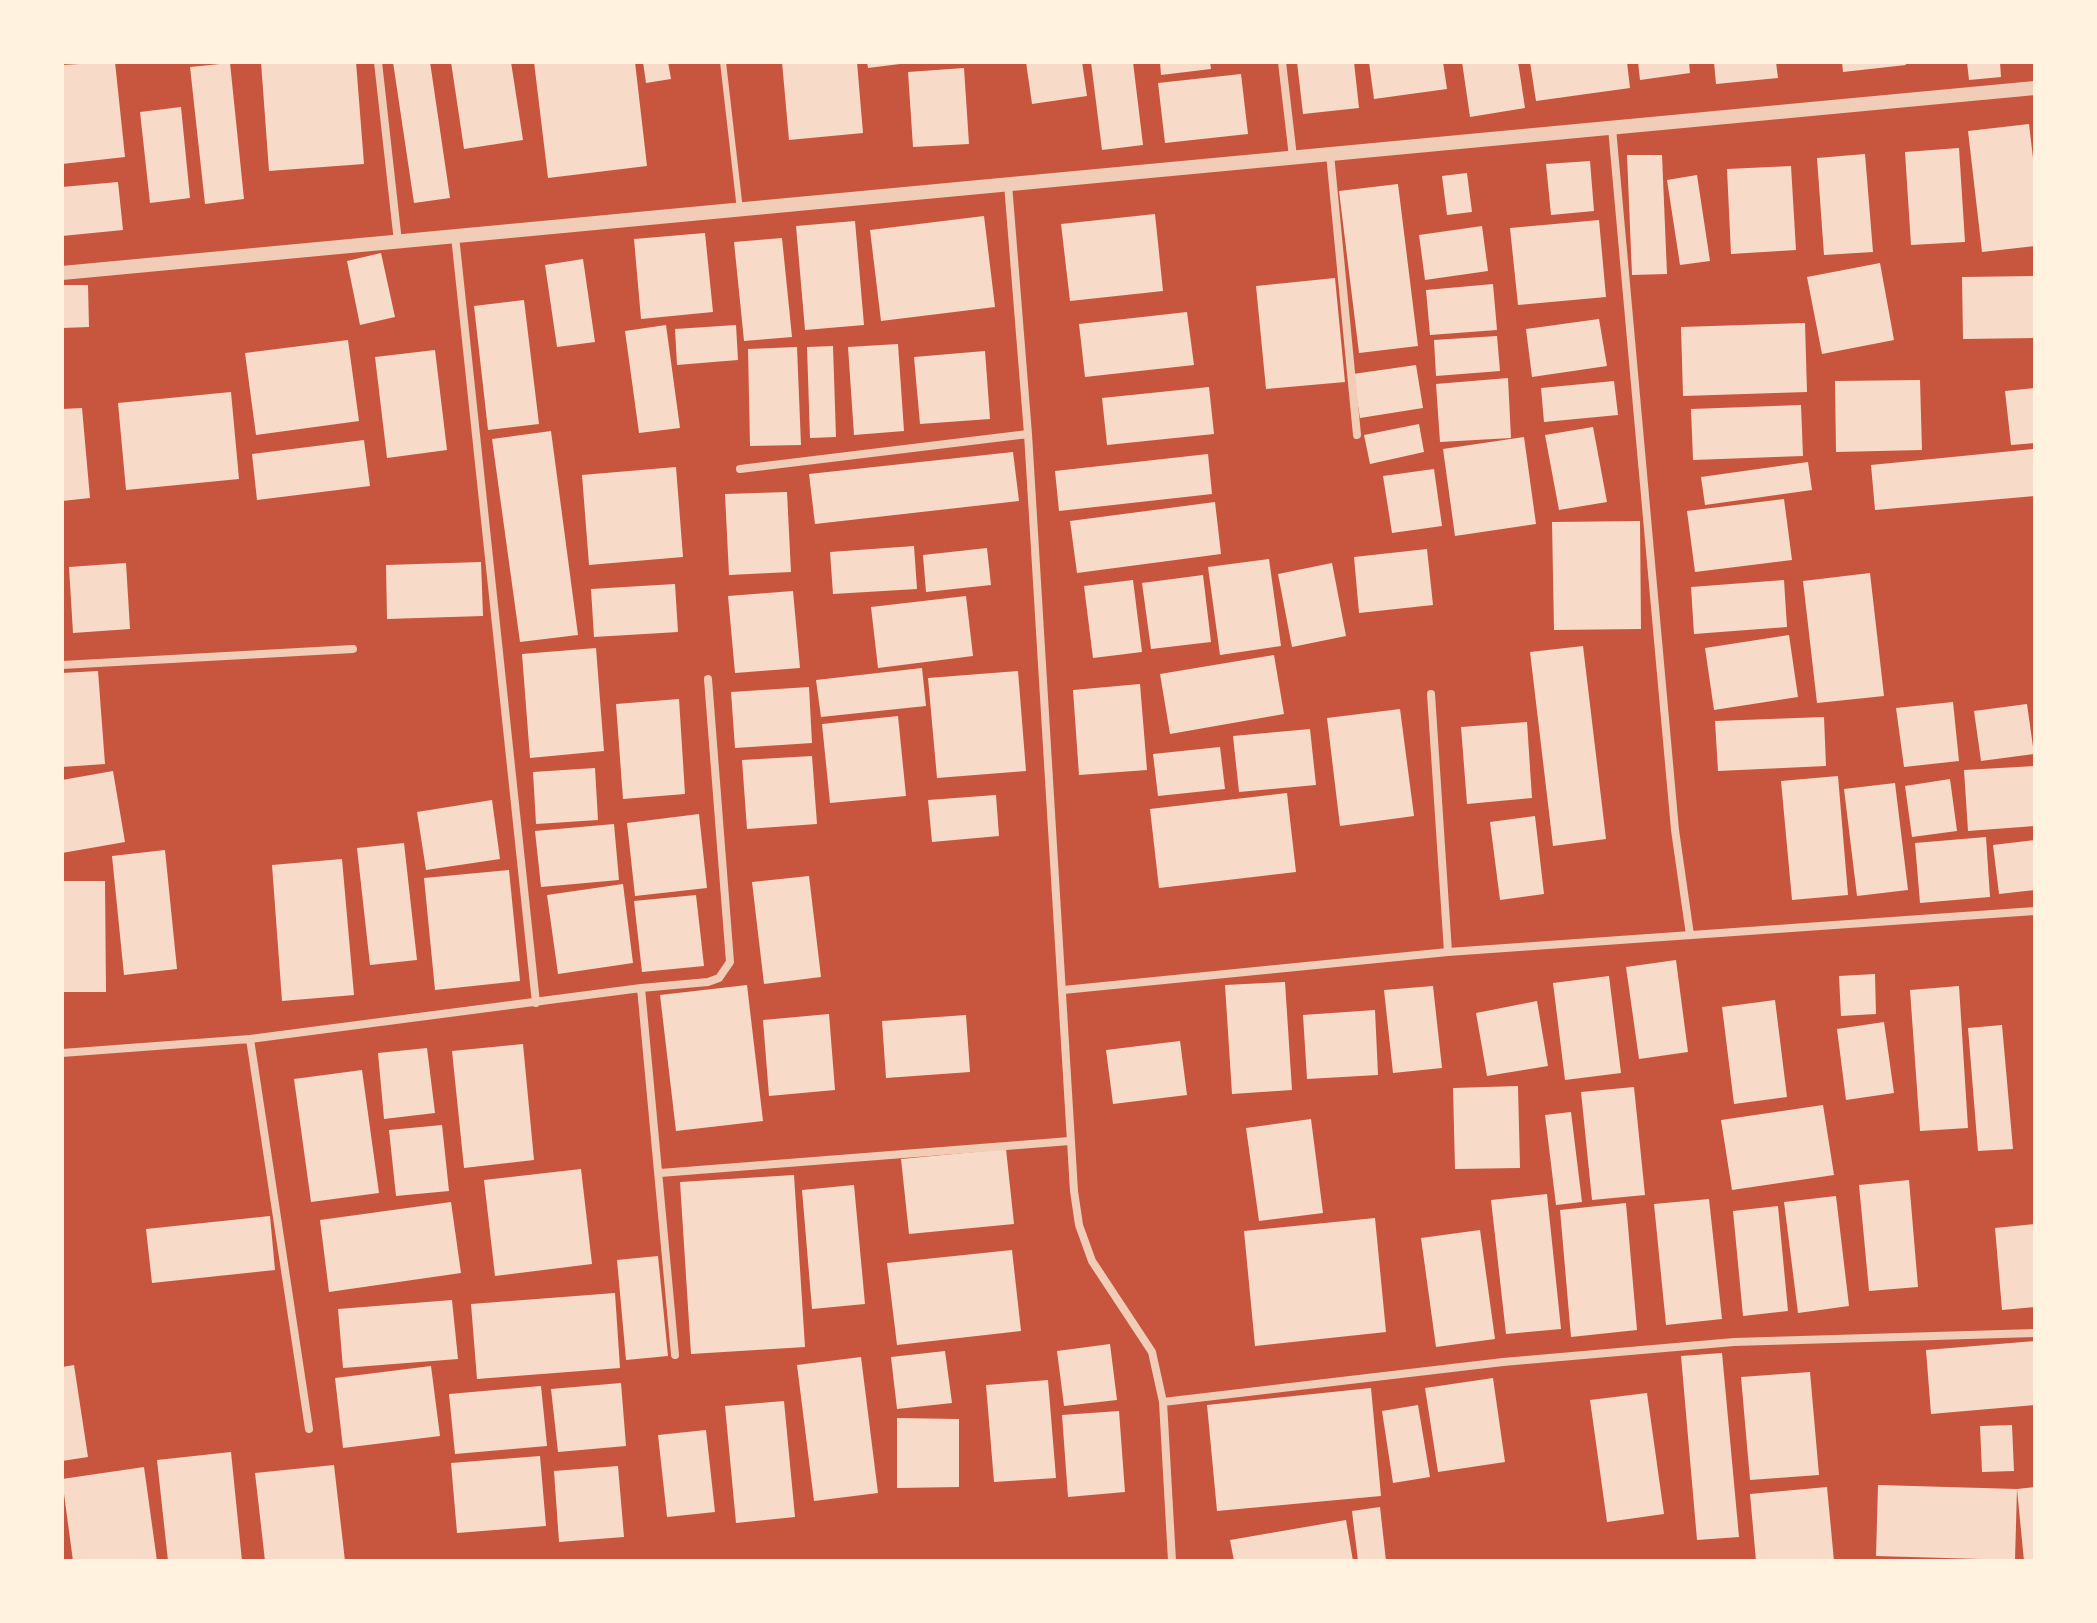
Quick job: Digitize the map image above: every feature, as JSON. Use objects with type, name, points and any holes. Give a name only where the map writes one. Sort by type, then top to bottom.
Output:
[{"type":"street","points":[[378,62],[398,242]]},
{"type":"street","points":[[1282,62],[1293,157]]},
{"type":"street","points":[[62,273],[2035,88]]},
{"type":"street","points":[[1612,128],[1675,830],[1690,935]]},
{"type":"street","points":[[1330,154],[1357,435]]},
{"type":"street","points":[[1008,184],[1028,434],[1070,1141],[1079,1225],[1092,1261],[1152,1352],[1163,1402],[1172,1561]]},
{"type":"street","points":[[455,236],[536,1003]]},
{"type":"street","points":[[740,469],[1028,434]]},
{"type":"street","points":[[62,665],[353,649]]},
{"type":"street","points":[[62,1053],[250,1039],[708,982],[719,978],[730,962],[708,679]]},
{"type":"street","points":[[1431,694],[1448,952]]},
{"type":"street","points":[[1063,990],[1448,952],[2035,911]]},
{"type":"street","points":[[641,988],[675,1355]]},
{"type":"street","points":[[250,1039],[309,1429]]},
{"type":"street","points":[[660,1173],[1070,1141]]},
{"type":"street","points":[[1163,1402],[1503,1362],[1718,1343],[2035,1333]]},
{"type":"lane","points":[[723,62],[740,210]]},
{"type":"building","points":[[115,62],[125,157],[62,164],[62,65]]},
{"type":"building","points":[[261,62],[356,62],[364,164],[269,171]]},
{"type":"building","points":[[393,62],[430,62],[450,198],[414,203]]},
{"type":"building","points":[[451,62],[511,62],[523,140],[464,149]]},
{"type":"building","points":[[534,62],[635,62],[647,166],[548,178]]},
{"type":"building","points":[[643,62],[668,62],[671,79],[646,83]]},
{"type":"building","points":[[782,62],[857,62],[863,133],[789,140]]},
{"type":"building","points":[[867,62],[900,62],[900,64],[868,68]]},
{"type":"building","points":[[1026,62],[1082,62],[1087,96],[1032,104]]},
{"type":"building","points":[[1091,62],[1133,62],[1143,145],[1102,150]]},
{"type":"building","points":[[1160,62],[1210,62],[1211,69],[1161,75]]},
{"type":"building","points":[[1297,62],[1354,62],[1359,108],[1303,114]]},
{"type":"building","points":[[1369,62],[1443,62],[1447,89],[1374,99]]},
{"type":"building","points":[[1462,62],[1518,62],[1525,108],[1470,117]]},
{"type":"building","points":[[1530,62],[1627,62],[1630,88],[1536,101]]},
{"type":"building","points":[[1638,62],[1689,62],[1690,73],[1640,80]]},
{"type":"building","points":[[1714,62],[1776,62],[1778,78],[1716,84]]},
{"type":"building","points":[[1842,62],[1905,62],[1906,65],[1843,72]]},
{"type":"building","points":[[1967,62],[2000,62],[2001,77],[1969,80]]},
{"type":"building","points":[[230,63],[244,199],[205,204],[190,67]]},
{"type":"building","points":[[964,68],[969,144],[913,147],[908,72]]},
{"type":"building","points":[[1241,74],[1248,134],[1165,143],[1158,83]]},
{"type":"building","points":[[181,107],[190,198],[150,203],[140,112]]},
{"type":"building","points":[[2029,124],[2035,175],[2035,246],[1982,252],[1968,131]]},
{"type":"building","points":[[1959,148],[1965,242],[1911,245],[1905,152]]},
{"type":"building","points":[[1865,154],[1873,252],[1824,255],[1817,158]]},
{"type":"building","points":[[1627,155],[1662,155],[1667,274],[1632,275]]},
{"type":"building","points":[[1590,161],[1594,211],[1551,215],[1546,164]]},
{"type":"building","points":[[1791,166],[1796,250],[1731,254],[1727,169]]},
{"type":"building","points":[[1467,173],[1472,212],[1447,215],[1442,176]]},
{"type":"building","points":[[1697,175],[1710,261],[1680,265],[1667,180]]},
{"type":"building","points":[[118,182],[123,230],[62,236],[62,187]]},
{"type":"building","points":[[1398,184],[1418,346],[1359,353],[1339,191]]},
{"type":"building","points":[[1155,214],[1163,291],[1070,301],[1061,224]]},
{"type":"building","points":[[984,216],[995,307],[881,321],[870,230]]},
{"type":"building","points":[[1599,220],[1606,297],[1518,305],[1510,228]]},
{"type":"building","points":[[855,221],[864,325],[805,330],[796,226]]},
{"type":"building","points":[[1482,226],[1488,271],[1425,280],[1419,235]]},
{"type":"building","points":[[705,233],[713,312],[641,319],[634,239]]},
{"type":"building","points":[[782,238],[792,337],[744,341],[734,242]]},
{"type":"building","points":[[381,253],[395,317],[360,325],[347,261]]},
{"type":"building","points":[[583,259],[595,342],[557,347],[545,265]]},
{"type":"building","points":[[1880,263],[1894,340],[1822,354],[1807,277]]},
{"type":"building","points":[[2035,276],[2035,338],[1963,339],[1962,277]]},
{"type":"building","points":[[1335,278],[1345,382],[1266,389],[1256,286]]},
{"type":"building","points":[[1493,284],[1497,330],[1430,335],[1426,290]]},
{"type":"building","points":[[62,285],[88,285],[89,327],[62,328]]},
{"type":"building","points":[[524,300],[539,424],[488,430],[474,306]]},
{"type":"building","points":[[1187,312],[1194,365],[1085,377],[1079,324]]},
{"type":"building","points":[[1599,319],[1607,366],[1532,377],[1526,329]]},
{"type":"building","points":[[1805,323],[1807,392],[1683,396],[1681,327]]},
{"type":"building","points":[[666,325],[680,428],[639,433],[625,331]]},
{"type":"building","points":[[736,325],[738,360],[677,365],[675,329]]},
{"type":"building","points":[[1497,336],[1500,371],[1436,376],[1434,340]]},
{"type":"building","points":[[348,340],[359,421],[256,435],[245,353]]},
{"type":"building","points":[[898,344],[904,431],[854,435],[848,347]]},
{"type":"building","points":[[833,346],[836,437],[810,438],[807,347]]},
{"type":"building","points":[[797,347],[801,445],[750,446],[748,349]]},
{"type":"building","points":[[435,350],[447,450],[387,458],[375,357]]},
{"type":"building","points":[[985,351],[990,419],[920,424],[914,357]]},
{"type":"building","points":[[1416,365],[1423,408],[1360,418],[1353,374]]},
{"type":"building","points":[[1508,378],[1511,438],[1440,442],[1436,384]]},
{"type":"building","points":[[1920,380],[1922,450],[1836,452],[1835,381]]},
{"type":"building","points":[[1614,381],[1618,415],[1544,422],[1541,388]]},
{"type":"building","points":[[1209,387],[1214,434],[1107,445],[1102,398]]},
{"type":"building","points":[[2035,388],[2035,443],[2011,445],[2005,391]]},
{"type":"building","points":[[231,392],[239,479],[126,490],[118,403]]},
{"type":"building","points":[[1801,405],[1803,456],[1693,460],[1691,409]]},
{"type":"building","points":[[82,408],[90,498],[62,501],[62,409]]},
{"type":"building","points":[[1419,424],[1424,452],[1370,464],[1364,435]]},
{"type":"building","points":[[1593,427],[1607,502],[1559,510],[1545,435]]},
{"type":"building","points":[[551,431],[578,635],[520,642],[492,439]]},
{"type":"building","points":[[1524,437],[1536,524],[1455,536],[1443,449]]},
{"type":"building","points":[[364,440],[370,486],[257,500],[252,454]]},
{"type":"building","points":[[2033,449],[2035,496],[1875,510],[1871,465]]},
{"type":"building","points":[[1013,452],[1019,501],[815,524],[809,474]]},
{"type":"building","points":[[1208,454],[1212,494],[1059,511],[1055,471]]},
{"type":"building","points":[[1808,462],[1812,490],[1705,505],[1701,477]]},
{"type":"building","points":[[676,467],[683,557],[589,565],[582,475]]},
{"type":"building","points":[[1434,469],[1442,526],[1392,533],[1383,476]]},
{"type":"building","points":[[787,492],[791,572],[729,575],[725,494]]},
{"type":"building","points":[[1784,499],[1792,560],[1695,572],[1687,511]]},
{"type":"building","points":[[1215,502],[1221,554],[1077,573],[1070,521]]},
{"type":"building","points":[[1640,521],[1641,629],[1554,630],[1552,522]]},
{"type":"building","points":[[914,546],[917,589],[833,594],[830,552]]},
{"type":"building","points":[[987,548],[991,585],[926,592],[923,555]]},
{"type":"building","points":[[1427,549],[1433,605],[1359,613],[1354,557]]},
{"type":"building","points":[[1269,559],[1281,646],[1220,655],[1208,567]]},
{"type":"building","points":[[481,562],[483,616],[387,619],[386,565]]},
{"type":"building","points":[[126,563],[130,629],[73,633],[69,567]]},
{"type":"building","points":[[1332,563],[1346,636],[1292,647],[1278,574]]},
{"type":"building","points":[[1870,573],[1884,696],[1817,703],[1803,581]]},
{"type":"building","points":[[1203,575],[1211,642],[1151,649],[1142,583]]},
{"type":"building","points":[[1133,580],[1142,652],[1093,658],[1084,586]]},
{"type":"building","points":[[1784,580],[1787,627],[1694,634],[1691,587]]},
{"type":"building","points":[[675,584],[678,632],[594,637],[591,589]]},
{"type":"building","points":[[793,591],[800,668],[735,673],[728,596]]},
{"type":"building","points":[[966,596],[973,656],[878,668],[871,607]]},
{"type":"building","points":[[1789,635],[1798,697],[1714,710],[1705,648]]},
{"type":"building","points":[[1583,646],[1606,839],[1553,846],[1530,652]]},
{"type":"building","points":[[596,648],[604,751],[530,758],[522,654]]},
{"type":"building","points":[[1274,655],[1284,714],[1170,734],[1160,674]]},
{"type":"building","points":[[922,668],[926,706],[821,717],[816,680]]},
{"type":"building","points":[[98,671],[105,764],[62,767],[62,673]]},
{"type":"building","points":[[1018,671],[1026,771],[937,778],[928,678]]},
{"type":"building","points":[[1140,684],[1147,770],[1079,775],[1073,690]]},
{"type":"building","points":[[809,687],[812,743],[735,748],[731,692]]},
{"type":"building","points":[[679,699],[685,794],[623,799],[616,704]]},
{"type":"building","points":[[1953,702],[1959,761],[1904,767],[1896,708]]},
{"type":"building","points":[[2027,704],[2034,754],[1981,761],[1974,711]]},
{"type":"building","points":[[1400,709],[1414,816],[1340,826],[1327,718]]},
{"type":"building","points":[[898,716],[906,796],[830,803],[822,724]]},
{"type":"building","points":[[1824,717],[1826,766],[1718,771],[1715,721]]},
{"type":"building","points":[[1527,722],[1532,798],[1467,804],[1461,727]]},
{"type":"building","points":[[1310,729],[1316,785],[1239,792],[1233,736]]},
{"type":"building","points":[[1220,747],[1225,789],[1158,796],[1153,754]]},
{"type":"building","points":[[812,756],[817,824],[747,829],[742,760]]},
{"type":"building","points":[[2035,766],[2035,826],[1968,831],[1964,770]]},
{"type":"building","points":[[595,768],[598,820],[536,824],[533,772]]},
{"type":"building","points":[[113,771],[125,842],[62,853],[62,780]]},
{"type":"building","points":[[1838,776],[1848,895],[1792,900],[1781,781]]},
{"type":"building","points":[[1950,779],[1957,831],[1912,837],[1905,786]]},
{"type":"building","points":[[1895,783],[1908,890],[1857,896],[1844,789]]},
{"type":"building","points":[[1287,793],[1296,872],[1159,888],[1150,809]]},
{"type":"building","points":[[996,795],[999,836],[932,842],[928,800]]},
{"type":"building","points":[[492,800],[500,859],[426,870],[417,812]]},
{"type":"building","points":[[699,814],[707,888],[635,896],[627,823]]},
{"type":"building","points":[[1535,816],[1544,894],[1500,900],[1490,822]]},
{"type":"building","points":[[614,824],[619,880],[541,887],[535,831]]},
{"type":"building","points":[[1986,837],[1990,897],[1920,903],[1915,843]]},
{"type":"building","points":[[2035,840],[2035,890],[1999,894],[1993,845]]},
{"type":"building","points":[[404,843],[417,960],[370,965],[357,848]]},
{"type":"building","points":[[165,850],[177,969],[124,975],[112,856]]},
{"type":"building","points":[[342,859],[354,995],[282,1001],[272,865]]},
{"type":"building","points":[[509,870],[520,981],[435,990],[424,878]]},
{"type":"building","points":[[809,876],[821,977],[764,984],[752,882]]},
{"type":"building","points":[[62,881],[105,881],[106,992],[62,992]]},
{"type":"building","points":[[623,884],[633,963],[558,974],[547,895]]},
{"type":"building","points":[[696,895],[704,966],[642,972],[634,901]]},
{"type":"building","points":[[1676,960],[1688,1052],[1639,1059],[1626,967]]},
{"type":"building","points":[[1875,974],[1876,1014],[1841,1016],[1839,976]]},
{"type":"building","points":[[1609,976],[1621,1073],[1565,1080],[1553,983]]},
{"type":"building","points":[[1285,982],[1292,1090],[1232,1094],[1225,985]]},
{"type":"building","points":[[747,985],[763,1121],[676,1131],[660,995]]},
{"type":"building","points":[[1433,986],[1442,1068],[1393,1073],[1384,990]]},
{"type":"building","points":[[1959,986],[1968,1128],[1920,1131],[1910,990]]},
{"type":"building","points":[[1775,1000],[1787,1097],[1734,1104],[1722,1007]]},
{"type":"building","points":[[1537,1001],[1548,1066],[1487,1076],[1476,1013]]},
{"type":"building","points":[[1375,1010],[1378,1075],[1307,1079],[1303,1015]]},
{"type":"building","points":[[829,1014],[835,1090],[769,1096],[763,1020]]},
{"type":"building","points":[[966,1015],[970,1072],[886,1078],[882,1021]]},
{"type":"building","points":[[1884,1022],[1894,1093],[1846,1100],[1837,1029]]},
{"type":"building","points":[[2002,1025],[2013,1149],[1978,1151],[1968,1028]]},
{"type":"building","points":[[1180,1041],[1187,1095],[1113,1104],[1106,1050]]},
{"type":"building","points":[[523,1044],[534,1160],[464,1168],[452,1051]]},
{"type":"building","points":[[427,1048],[435,1113],[384,1119],[378,1053]]},
{"type":"building","points":[[362,1070],[379,1193],[311,1202],[294,1079]]},
{"type":"building","points":[[1518,1086],[1520,1168],[1455,1169],[1453,1088]]},
{"type":"building","points":[[1634,1087],[1645,1195],[1592,1200],[1581,1092]]},
{"type":"building","points":[[1823,1105],[1834,1175],[1732,1190],[1721,1120]]},
{"type":"building","points":[[1571,1112],[1582,1202],[1556,1205],[1545,1115]]},
{"type":"building","points":[[1311,1119],[1323,1213],[1259,1221],[1246,1128]]},
{"type":"building","points":[[442,1125],[449,1191],[396,1196],[389,1130]]},
{"type":"building","points":[[1006,1149],[1014,1224],[909,1234],[901,1159]]},
{"type":"building","points":[[581,1169],[592,1264],[495,1276],[484,1180]]},
{"type":"building","points":[[794,1175],[805,1347],[691,1354],[680,1182]]},
{"type":"building","points":[[1909,1180],[1918,1287],[1869,1291],[1859,1185]]},
{"type":"building","points":[[854,1185],[865,1304],[812,1309],[802,1190]]},
{"type":"building","points":[[1547,1194],[1561,1329],[1506,1334],[1491,1200]]},
{"type":"building","points":[[1836,1196],[1849,1306],[1798,1313],[1784,1202]]},
{"type":"building","points":[[1709,1199],[1722,1319],[1666,1325],[1654,1204]]},
{"type":"building","points":[[451,1202],[461,1273],[329,1292],[320,1220]]},
{"type":"building","points":[[1626,1203],[1637,1330],[1571,1337],[1560,1210]]},
{"type":"building","points":[[1778,1206],[1788,1311],[1743,1316],[1733,1211]]},
{"type":"building","points":[[270,1216],[275,1270],[152,1283],[146,1229]]},
{"type":"building","points":[[1375,1218],[1386,1332],[1255,1346],[1244,1231]]},
{"type":"building","points":[[2035,1224],[2035,1307],[2002,1310],[1995,1228]]},
{"type":"building","points":[[1480,1230],[1495,1339],[1436,1347],[1421,1238]]},
{"type":"building","points":[[1012,1250],[1021,1331],[897,1345],[887,1263]]},
{"type":"building","points":[[658,1256],[668,1356],[626,1360],[617,1260]]},
{"type":"building","points":[[615,1293],[620,1368],[477,1379],[471,1304]]},
{"type":"building","points":[[452,1300],[458,1359],[343,1368],[338,1309]]},
{"type":"building","points":[[2035,1341],[2035,1405],[1931,1414],[1926,1350]]},
{"type":"building","points":[[1110,1344],[1117,1400],[1064,1406],[1057,1351]]},
{"type":"building","points":[[945,1351],[952,1403],[897,1409],[891,1357]]},
{"type":"building","points":[[1722,1353],[1739,1537],[1697,1540],[1681,1356]]},
{"type":"building","points":[[861,1357],[878,1493],[814,1501],[797,1365]]},
{"type":"building","points":[[74,1365],[88,1457],[62,1461],[62,1367]]},
{"type":"building","points":[[431,1366],[440,1436],[343,1448],[335,1378]]},
{"type":"building","points":[[1810,1372],[1819,1475],[1750,1480],[1741,1377]]},
{"type":"building","points":[[1493,1378],[1505,1462],[1438,1472],[1425,1388]]},
{"type":"building","points":[[1048,1380],[1056,1478],[994,1482],[986,1385]]},
{"type":"building","points":[[621,1383],[626,1446],[558,1452],[551,1389]]},
{"type":"building","points":[[541,1386],[547,1446],[455,1454],[449,1394]]},
{"type":"building","points":[[1371,1388],[1381,1496],[1217,1511],[1207,1405]]},
{"type":"building","points":[[1647,1393],[1664,1514],[1607,1522],[1590,1400]]},
{"type":"building","points":[[784,1401],[795,1517],[736,1523],[725,1406]]},
{"type":"building","points":[[1418,1405],[1430,1477],[1393,1483],[1382,1411]]},
{"type":"building","points":[[1119,1411],[1125,1492],[1068,1497],[1062,1415]]},
{"type":"building","points":[[897,1418],[959,1419],[959,1487],[897,1488]]},
{"type":"building","points":[[2012,1425],[2014,1471],[1982,1472],[1980,1426]]},
{"type":"building","points":[[706,1430],[715,1512],[667,1517],[658,1435]]},
{"type":"building","points":[[231,1452],[242,1561],[168,1561],[157,1460]]},
{"type":"building","points":[[540,1456],[546,1526],[457,1533],[451,1463]]},
{"type":"building","points":[[334,1465],[345,1561],[265,1561],[255,1473]]},
{"type":"building","points":[[618,1466],[624,1537],[559,1542],[554,1471]]},
{"type":"building","points":[[144,1467],[157,1561],[73,1561],[62,1479]]},
{"type":"building","points":[[1878,1485],[2017,1489],[2015,1560],[1876,1556]]},
{"type":"building","points":[[1827,1487],[1834,1561],[1756,1561],[1750,1494]]},
{"type":"building","points":[[2035,1487],[2035,1560],[2024,1561],[2017,1489]]},
{"type":"building","points":[[1380,1507],[1386,1561],[1358,1561],[1352,1511]]},
{"type":"building","points":[[1346,1520],[1353,1561],[1234,1561],[1230,1540]]}]
